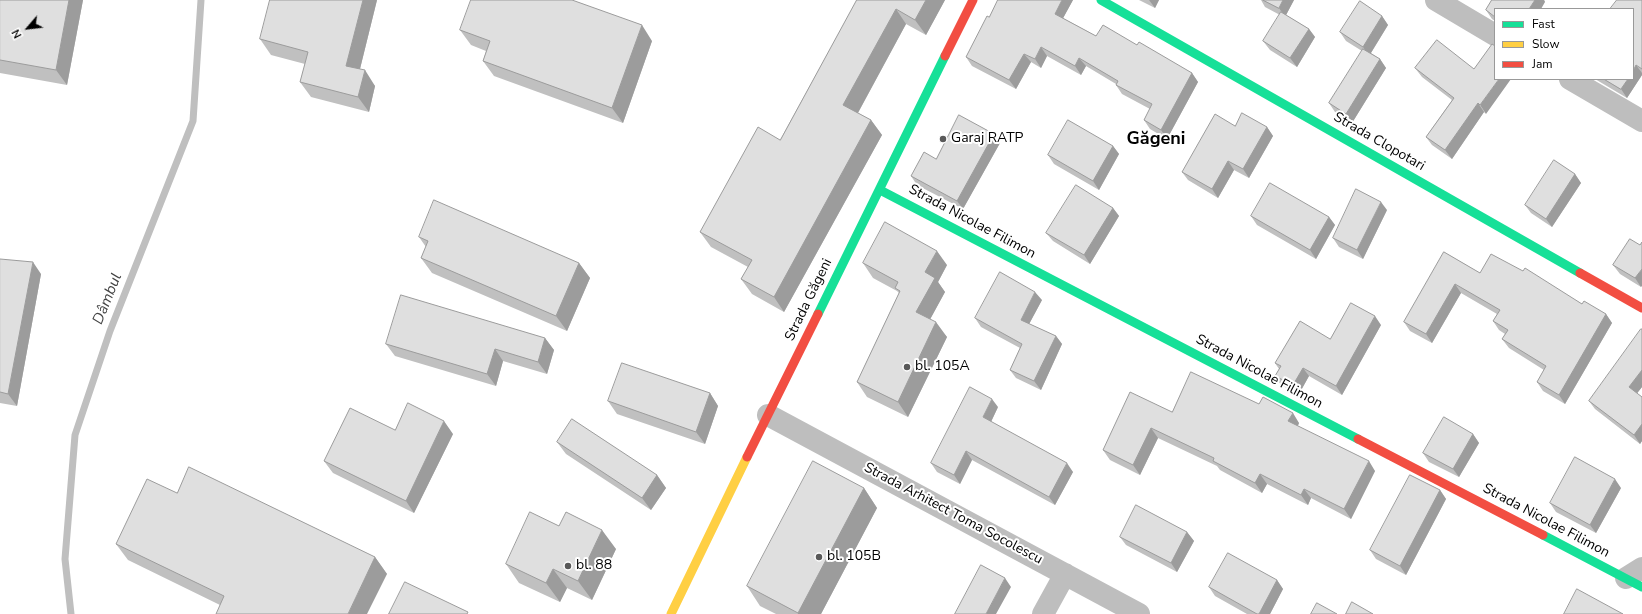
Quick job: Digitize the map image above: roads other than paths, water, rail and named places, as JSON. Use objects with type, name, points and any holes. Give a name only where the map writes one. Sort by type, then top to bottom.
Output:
[{"type":"street","name":"Strada Găgeni","points":[[671,614],[973,0]]},
{"type":"street","name":"Strada Clopotari","points":[[1101,0],[1642,308]]},
{"type":"street","points":[[1439,1],[1494,34]]},
{"type":"street","points":[[1572,80],[1642,121]]},
{"type":"street","name":"Strada Nicolae Filimon","points":[[880,190],[1637,578]]},
{"type":"street","name":"Strada Arhitect Toma Socolescu","points":[[768,415],[1139,614]]},
{"type":"street","points":[[1043,614],[1066,574]]},
{"type":"waterway","name":"Dâmbul","points":[[71,614],[65,559],[75,435],[110,331],[193,121],[201,0]]},
{"type":"place","name":"Garaj RATP","points":[[943,139]]},
{"type":"place","name":"bl. 105A","points":[[907,367]]},
{"type":"place","name":"bl. 105B","points":[[819,557]]},
{"type":"place","name":"bl. 88","points":[[568,566]]},
{"type":"district","name":"Găgeni","points":[[1156,140]]}]
